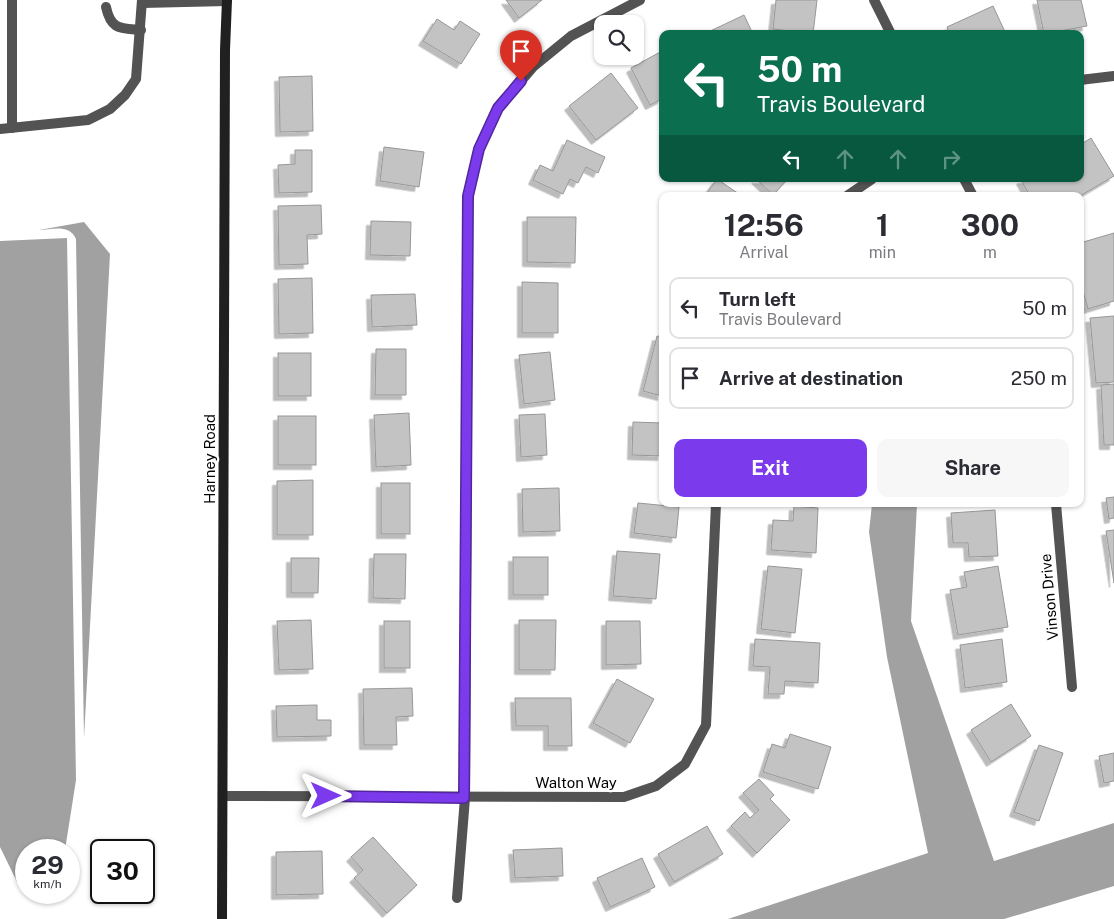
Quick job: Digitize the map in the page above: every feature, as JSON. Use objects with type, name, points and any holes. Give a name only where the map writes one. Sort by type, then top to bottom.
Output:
[{"type":"street","points":[[12,0],[12,128]]},
{"type":"street","points":[[0,130],[88,120],[110,109],[125,95],[136,79],[142,1],[227,0]]},
{"type":"street","name":"Harney Road","points":[[222,919],[225,50],[227,0]]},
{"type":"street","points":[[457,898],[464,798],[468,196],[479,149],[498,108],[533,67],[571,36],[640,0]]},
{"type":"street","points":[[874,0],[889,30]]},
{"type":"street","points":[[106,7],[109,20],[119,28],[141,30]]},
{"type":"street","points":[[1084,80],[1114,76]]},
{"type":"street","points":[[853,192],[868,182]]},
{"type":"street","name":"Walton Way","points":[[223,796],[624,797],[656,786],[684,764],[706,726],[716,507]]},
{"type":"street","name":"Vinson Drive","points":[[1056,507],[1072,687]]},
{"type":"shaded area","points":[[84,222],[110,254],[84,738],[76,239],[70,231],[65,229],[39,230]]},
{"type":"shaded area","points":[[67,238],[76,780],[67,839],[15,839],[15,878],[0,847],[0,241]]},
{"type":"shaded area","points":[[872,507],[917,507],[911,621],[994,861],[1114,823],[1114,886],[1004,919],[728,919],[928,853],[887,657],[869,532]]},
{"type":"building","points":[[506,0],[542,0],[519,18]]},
{"type":"building","points":[[776,0],[817,0],[813,30],[773,29]]},
{"type":"building","points":[[1037,0],[1081,0],[1087,26],[1066,30],[1043,30]]},
{"type":"building","points":[[993,6],[1004,30],[948,30],[947,27]]},
{"type":"building","points":[[744,15],[751,30],[712,30]]},
{"type":"building","points":[[437,19],[454,30],[460,21],[480,34],[461,64],[423,41]]},
{"type":"building","points":[[659,53],[659,100],[650,105],[631,68],[636,65],[644,65],[644,61]]},
{"type":"building","points":[[611,73],[638,108],[596,140],[569,106]]},
{"type":"building","points":[[312,76],[313,131],[280,132],[279,77]]},
{"type":"building","points":[[1091,138],[1114,176],[1084,194],[1084,192],[1028,192],[1022,182],[1084,182],[1084,142]]},
{"type":"building","points":[[567,140],[605,157],[598,173],[586,167],[578,183],[570,179],[563,194],[533,180],[540,165],[553,171]]},
{"type":"building","points":[[384,147],[424,152],[419,187],[380,181]]},
{"type":"building","points":[[295,150],[312,150],[312,192],[279,193],[278,165],[295,164]]},
{"type":"building","points":[[715,182],[721,182],[736,192],[708,192]]},
{"type":"building","points":[[759,182],[785,182],[776,192],[770,192]]},
{"type":"building","points":[[321,205],[322,234],[307,235],[308,264],[279,265],[278,206]]},
{"type":"building","points":[[527,217],[576,217],[575,263],[527,262]]},
{"type":"building","points":[[371,221],[411,222],[410,256],[370,255]]},
{"type":"building","points":[[1114,233],[1114,301],[1088,309],[1084,295],[1084,242]]},
{"type":"building","points":[[312,278],[313,333],[279,334],[278,279]]},
{"type":"building","points":[[522,282],[558,283],[558,333],[522,333]]},
{"type":"building","points":[[415,294],[417,325],[372,327],[371,295]]},
{"type":"building","points":[[1114,316],[1114,382],[1096,383],[1090,318]]},
{"type":"building","points":[[657,336],[659,336],[659,395],[643,391]]},
{"type":"building","points":[[376,349],[406,349],[406,395],[375,395]]},
{"type":"building","points":[[550,352],[555,400],[524,404],[519,355]]},
{"type":"building","points":[[278,353],[311,353],[311,396],[278,396]]},
{"type":"building","points":[[1114,384],[1114,445],[1104,445],[1101,385]]},
{"type":"building","points":[[409,413],[411,465],[376,467],[374,415]]},
{"type":"building","points":[[545,414],[547,455],[521,457],[519,415]]},
{"type":"building","points":[[278,416],[316,416],[316,465],[278,465]]},
{"type":"building","points":[[633,422],[659,423],[659,456],[632,455]]},
{"type":"building","points":[[313,480],[313,535],[277,535],[277,481]]},
{"type":"building","points":[[381,483],[410,483],[410,534],[381,534]]},
{"type":"building","points":[[559,488],[560,531],[523,532],[522,489]]},
{"type":"building","points":[[1114,497],[1114,518],[1109,519],[1106,498]]},
{"type":"building","points":[[638,503],[659,505],[659,507],[679,507],[676,538],[634,533]]},
{"type":"building","points":[[794,507],[818,508],[816,553],[771,550],[773,520],[793,521]]},
{"type":"building","points":[[995,510],[998,556],[969,557],[968,543],[953,543],[951,513]]},
{"type":"building","points":[[1114,530],[1114,583],[1106,531]]},
{"type":"building","points":[[617,551],[660,554],[656,599],[613,596]]},
{"type":"building","points":[[374,554],[406,554],[405,599],[373,598]]},
{"type":"building","points":[[513,557],[548,557],[548,595],[513,595]]},
{"type":"building","points":[[291,558],[319,558],[318,593],[291,593]]},
{"type":"building","points":[[768,566],[802,569],[795,633],[761,629]]},
{"type":"building","points":[[998,566],[1008,627],[958,635],[950,590],[967,587],[964,572]]},
{"type":"building","points":[[311,620],[313,669],[279,670],[277,621]]},
{"type":"building","points":[[519,620],[556,620],[555,670],[519,670]]},
{"type":"building","points":[[384,621],[410,621],[410,668],[384,668]]},
{"type":"building","points":[[606,621],[640,621],[641,664],[606,665]]},
{"type":"building","points":[[755,639],[820,643],[818,683],[785,681],[784,694],[768,694],[770,667],[753,666]]},
{"type":"building","points":[[1002,639],[1007,682],[965,688],[960,645]]},
{"type":"building","points":[[617,679],[654,699],[630,743],[593,723]]},
{"type":"building","points":[[412,688],[413,716],[396,717],[397,745],[364,745],[363,689]]},
{"type":"building","points":[[515,698],[571,698],[572,746],[548,746],[548,726],[516,726]]},
{"type":"building","points":[[1011,704],[1031,736],[991,762],[971,730]]},
{"type":"building","points":[[317,705],[317,720],[331,720],[331,736],[277,737],[276,706]]},
{"type":"building","points":[[790,734],[831,747],[818,789],[763,772],[772,744],[785,748]]},
{"type":"building","points":[[1039,745],[1063,753],[1039,821],[1014,812]]},
{"type":"building","points":[[1114,753],[1114,781],[1104,783],[1099,756]]},
{"type":"building","points":[[759,779],[774,795],[770,799],[790,820],[757,853],[731,826],[745,812],[750,818],[759,810],[743,793]]},
{"type":"building","points":[[707,826],[723,854],[674,882],[658,854]]},
{"type":"building","points":[[373,837],[417,885],[387,913],[354,878],[363,870],[351,857]]},
{"type":"building","points":[[562,848],[563,876],[515,878],[513,850]]},
{"type":"building","points":[[322,851],[323,894],[276,895],[276,852]]},
{"type":"building","points":[[642,858],[655,887],[610,907],[597,878]]},
{"type":"route","points":[[326,796],[464,798],[468,196],[479,149],[498,108],[521,81]]}]
